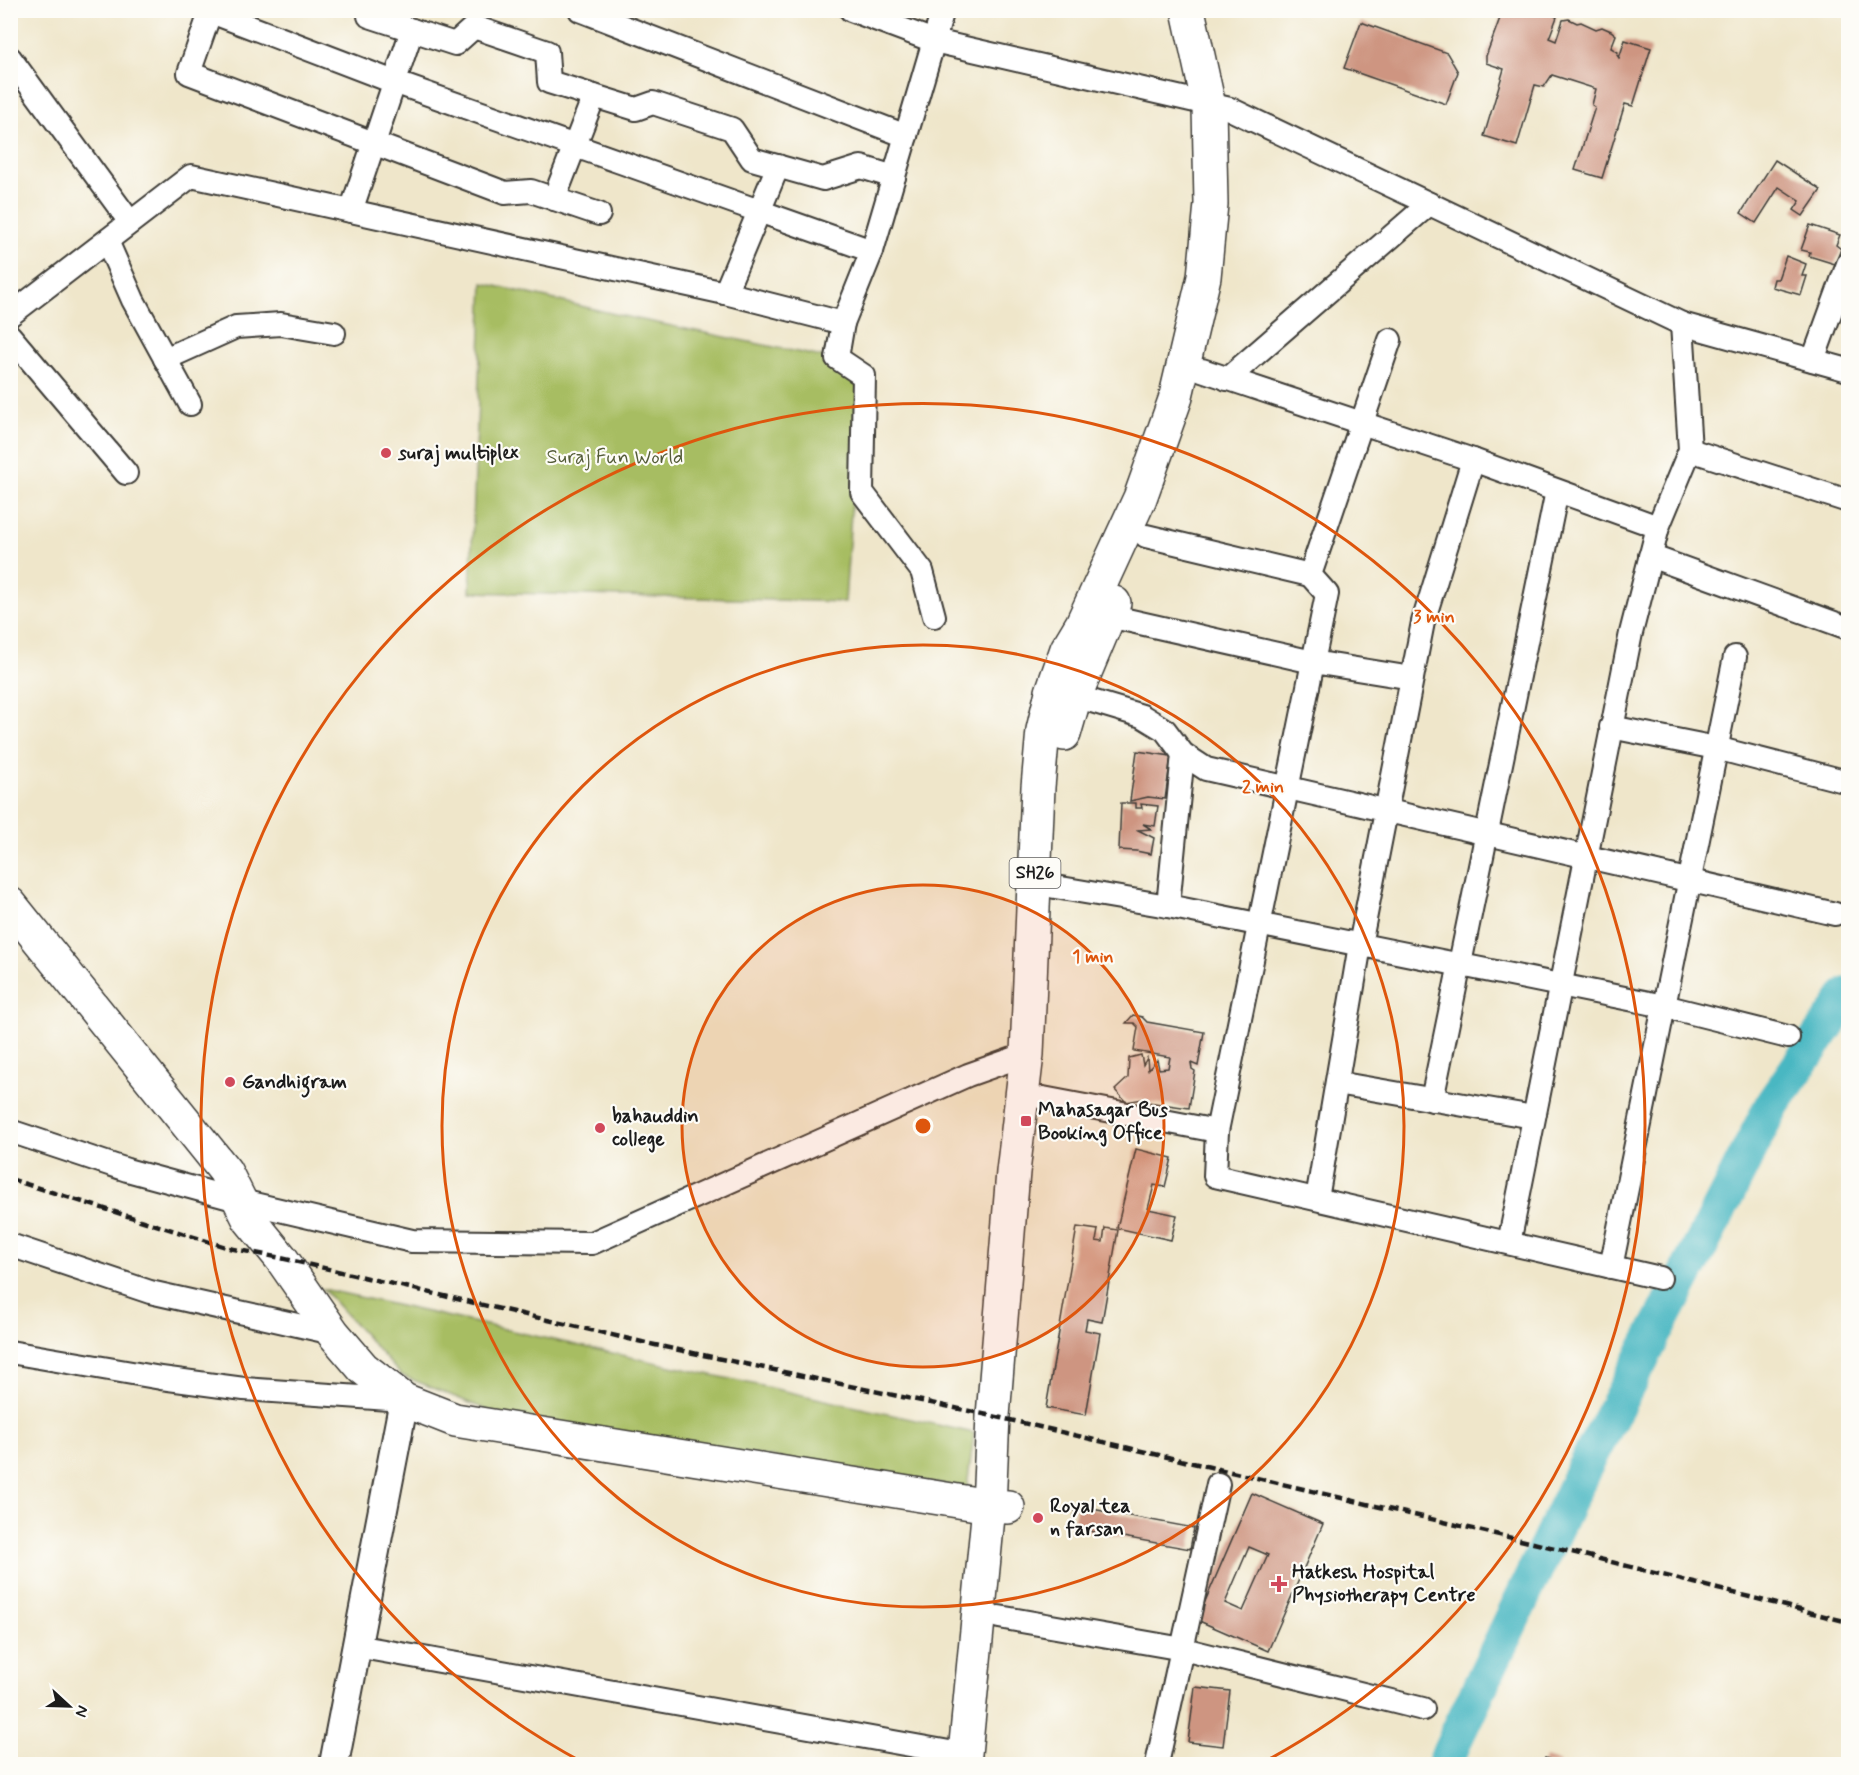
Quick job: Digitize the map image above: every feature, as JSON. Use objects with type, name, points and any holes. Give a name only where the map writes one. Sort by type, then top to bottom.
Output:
[{"type":"main road","name":"SH26","points":[[971,1761],[999,1507],[1017,1374],[1043,1098],[1062,740],[1096,620],[1175,400],[1204,277],[1219,107],[1188,10]]},
{"type":"main road","name":"SH26","points":[[971,1761],[999,1617],[999,1507],[993,1416],[1013,1172],[1027,1054],[1038,786],[1043,730],[1052,692],[1066,650],[1096,620],[1146,536],[1180,442],[1214,374],[1231,182],[1219,107],[1208,10]]},
{"type":"main road","points":[[10,904],[225,1171],[236,1205]]},
{"type":"main road","points":[[10,939],[281,1258],[333,1333],[363,1368],[404,1400],[455,1420],[999,1507]]},
{"type":"street","points":[[370,10],[369,16],[455,44],[474,27],[547,52],[549,82],[636,109],[653,103],[732,129],[752,159],[823,179],[861,167],[894,177]]},
{"type":"street","points":[[580,10],[906,136]]},
{"type":"street","points":[[851,10],[934,41],[1219,107],[1682,324],[1848,370]]},
{"type":"street","points":[[934,616],[922,571],[862,492],[864,376],[837,358],[843,322],[872,251],[943,10]]},
{"type":"street","points":[[599,214],[531,191],[505,193],[189,73],[208,12],[394,82],[872,251]]},
{"type":"street","points":[[351,211],[412,30]]},
{"type":"street","points":[[10,58],[130,222]]},
{"type":"street","points":[[555,199],[594,96]]},
{"type":"street","points":[[725,293],[778,166]]},
{"type":"street","points":[[10,315],[191,176],[725,293],[843,322]]},
{"type":"street","points":[[1214,374],[1429,204]]},
{"type":"street","points":[[107,241],[133,300],[190,404]]},
{"type":"street","points":[[1813,360],[1848,264]]},
{"type":"street","points":[[165,359],[236,327],[281,324],[334,333]]},
{"type":"street","points":[[1509,1243],[1630,633],[1658,527],[1690,450],[1682,324]]},
{"type":"street","points":[[10,336],[126,473]]},
{"type":"street","points":[[1310,575],[1390,340]]},
{"type":"street","points":[[1214,374],[1361,425],[1473,460],[1658,527]]},
{"type":"street","points":[[1690,450],[1848,501]]},
{"type":"street","points":[[1317,1199],[1360,945],[1423,622],[1473,460]]},
{"type":"street","points":[[1432,1100],[1557,491]]},
{"type":"street","points":[[1146,536],[1310,575],[1327,594],[1217,1131],[1215,1176],[1660,1278]]},
{"type":"street","points":[[1650,556],[1848,628]]},
{"type":"street","points":[[1096,620],[1313,662],[1412,678]]},
{"type":"street","points":[[1611,1267],[1735,657]]},
{"type":"street","points":[[1075,696],[1142,716],[1165,730],[1183,754],[1206,769],[1835,914]]},
{"type":"street","points":[[1611,727],[1716,748],[1848,782]]},
{"type":"street","points":[[1168,906],[1183,754]]},
{"type":"street","points":[[1055,887],[1168,906],[1664,1006],[1788,1037]]},
{"type":"street","points":[[10,1112],[20,1134],[236,1205],[412,1241],[592,1244],[968,1076],[1027,1054]]},
{"type":"street","points":[[1337,1083],[1533,1117]]},
{"type":"street","points":[[1043,1098],[1217,1131]]},
{"type":"street","points":[[10,1245],[150,1292],[333,1333]]},
{"type":"street","points":[[10,1352],[161,1378],[244,1389],[404,1400],[334,1764]]},
{"type":"street","points":[[1157,1764],[1218,1484]]},
{"type":"street","points":[[999,1617],[1183,1649],[1423,1709]]},
{"type":"street","points":[[356,1646],[971,1761]]},
{"type":"green space","name":"Suraj Fun World","points":[[483,283],[623,316],[861,365],[845,602],[470,592]]},
{"type":"green space","points":[[323,1289],[974,1433],[967,1488],[497,1414],[401,1375]]},
{"type":"building","points":[[1503,10],[1541,10],[1557,17],[1549,38],[1556,41],[1563,20],[1581,22],[1596,29],[1602,27],[1616,35],[1611,48],[1618,52],[1619,58],[1625,40],[1651,48],[1633,106],[1625,104],[1602,178],[1575,170],[1595,107],[1592,105],[1596,89],[1552,75],[1544,87],[1535,85],[1517,146],[1484,136],[1504,69],[1486,63],[1486,56]]},
{"type":"building","points":[[1361,22],[1447,53],[1458,72],[1446,104],[1344,68]]},
{"type":"building","points":[[1775,160],[1821,190],[1803,216],[1794,210],[1800,201],[1779,187],[1756,223],[1741,213]]},
{"type":"building","points":[[1810,225],[1840,235],[1836,245],[1841,249],[1835,264],[1809,256],[1810,252],[1801,250]]},
{"type":"building","points":[[1786,256],[1806,264],[1802,276],[1807,276],[1801,295],[1772,287],[1774,279],[1778,279]]},
{"type":"building","points":[[1137,751],[1171,756],[1165,799],[1148,797],[1130,801]]},
{"type":"building","points":[[1121,803],[1136,803],[1136,808],[1142,808],[1141,804],[1158,806],[1155,826],[1143,824],[1151,829],[1138,830],[1154,838],[1151,854],[1119,850]]},
{"type":"building","points":[[1133,1015],[1142,1017],[1147,1022],[1204,1032],[1198,1066],[1191,1063],[1195,1071],[1189,1108],[1147,1102],[1143,1099],[1126,1102],[1115,1090],[1128,1078],[1129,1058],[1141,1055],[1143,1065],[1147,1058],[1148,1070],[1157,1060],[1159,1069],[1168,1068],[1170,1057],[1134,1051],[1138,1027],[1134,1023],[1126,1023]]},
{"type":"building","points":[[1136,1149],[1172,1158],[1165,1187],[1154,1185],[1148,1209],[1177,1215],[1171,1240],[1117,1228]]},
{"type":"building","points":[[1077,1227],[1098,1230],[1096,1241],[1103,1242],[1105,1228],[1118,1230],[1102,1322],[1087,1319],[1085,1330],[1100,1333],[1086,1415],[1046,1408]]},
{"type":"building","points":[[1252,1493],[1323,1524],[1268,1651],[1197,1620]],"holes":[[[1249,1547],[1268,1555],[1243,1611],[1225,1603]]]},
{"type":"building","points":[[1076,1506],[1194,1528],[1190,1549],[1072,1528]]},
{"type":"building","points":[[1195,1687],[1230,1691],[1223,1746],[1188,1742]]},
{"type":"building","points":[[1545,1758],[1560,1763],[1543,1764]]},
{"type":"waterway","points":[[1445,1764],[1583,1470],[1773,1103],[1848,995]]},
{"type":"railway","points":[[10,1179],[229,1248],[655,1345],[993,1416],[1580,1554],[1848,1622]]},
{"type":"place","name":"suraj multiplex","points":[[386,453]]},
{"type":"place","name":"Gandhigram","points":[[230,1082]]},
{"type":"place","name":"Mahasagar Bus Booking Office","points":[[1026,1121]]},
{"type":"place","name":"bahauddin college","points":[[600,1128]]},
{"type":"place","name":"Royal tea n farsan","points":[[1038,1518]]},
{"type":"place","name":"Hatkesh Hospital Physiotherapy Centre","points":[[1279,1584]]}]
